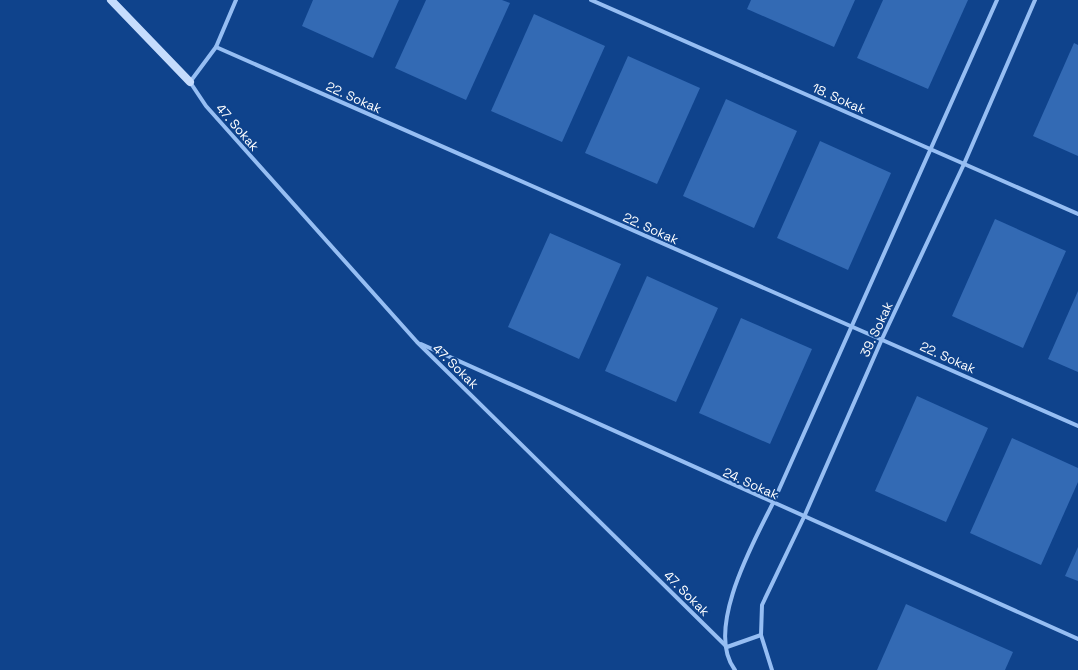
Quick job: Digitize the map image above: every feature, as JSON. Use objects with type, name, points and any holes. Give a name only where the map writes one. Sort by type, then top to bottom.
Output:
[{"type":"street","points":[[111,0],[190,82],[216,47],[236,0]]},
{"type":"street","name":"18. Sokak","points":[[591,0],[1078,214]]},
{"type":"street","name":"39. Sokak","points":[[727,647],[726,626],[731,600],[740,569],[773,504],[997,0]]},
{"type":"street","name":"39. Sokak","points":[[772,670],[761,635],[762,605],[804,517],[882,339],[964,164],[1035,0]]},
{"type":"street","name":"22. Sokak","points":[[216,47],[1078,426]]},
{"type":"street","name":"47. Sokak","points":[[190,82],[206,106],[417,342],[727,647]]},
{"type":"street","name":"24. Sokak","points":[[417,342],[773,504],[1078,639]]},
{"type":"street","points":[[735,670],[731,665],[727,647],[761,635]]},
{"type":"building","points":[[313,0],[399,0],[373,58],[302,26]]},
{"type":"building","points":[[426,0],[502,0],[510,3],[466,100],[395,68]]},
{"type":"building","points":[[751,0],[855,0],[834,47],[747,9]]},
{"type":"building","points":[[883,0],[968,0],[928,89],[857,58]]},
{"type":"building","points":[[534,14],[605,46],[562,142],[491,111]]},
{"type":"building","points":[[1074,43],[1078,45],[1078,156],[1033,136]]},
{"type":"building","points":[[628,56],[700,88],[657,184],[585,153]]},
{"type":"building","points":[[726,99],[797,131],[754,228],[683,196]]},
{"type":"building","points":[[820,141],[891,173],[848,270],[777,238]]},
{"type":"building","points":[[995,219],[1066,251],[1023,348],[952,316]]},
{"type":"building","points":[[550,233],[621,264],[579,359],[508,327]]},
{"type":"building","points":[[647,276],[718,308],[676,402],[605,371]]},
{"type":"building","points":[[1078,291],[1078,372],[1048,359]]},
{"type":"building","points":[[741,318],[812,349],[770,444],[699,413]]},
{"type":"building","points":[[917,396],[988,428],[946,522],[875,491]]},
{"type":"building","points":[[1012,438],[1078,468],[1078,482],[1041,565],[970,533]]},
{"type":"building","points":[[1078,547],[1078,581],[1065,576]]},
{"type":"building","points":[[906,604],[1013,652],[1005,670],[877,670]]}]
